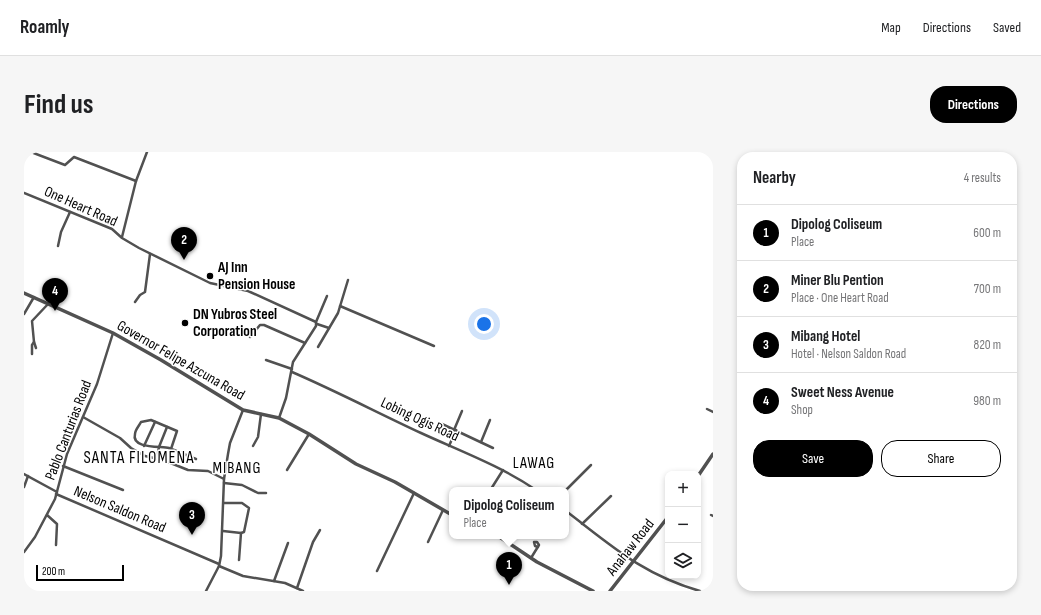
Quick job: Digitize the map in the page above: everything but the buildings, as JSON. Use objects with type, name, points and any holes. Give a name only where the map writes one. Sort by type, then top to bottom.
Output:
[{"type":"street","points":[[31,152],[65,166],[74,157],[136,181]]},
{"type":"street","points":[[122,238],[136,181],[147,152]]},
{"type":"street","name":"One Heart Road","points":[[24,193],[112,229],[122,238],[150,254],[210,283],[248,291],[329,328]]},
{"type":"street","points":[[58,246],[61,232],[70,212]]},
{"type":"street","points":[[134,302],[145,292],[150,254]]},
{"type":"street","points":[[318,347],[340,306],[348,280]]},
{"type":"street","name":"Governor Felipe Azcuna Road","points":[[24,293],[49,303],[113,334],[161,360],[243,410],[278,418],[309,434],[356,464],[414,493],[449,513]]},
{"type":"street","points":[[278,418],[285,404],[293,362],[316,323],[327,296]]},
{"type":"street","points":[[24,314],[35,297]]},
{"type":"street","points":[[36,348],[32,321],[49,303]]},
{"type":"street","points":[[340,306],[434,346]]},
{"type":"street","points":[[250,337],[260,325],[264,325],[305,344]]},
{"type":"street","name":"Pablo Canturias Road","points":[[24,552],[47,515],[57,493],[63,466],[104,365],[113,334]]},
{"type":"street","points":[[32,354],[31,349],[34,342]]},
{"type":"street","name":"Lobing Ogis Road","points":[[266,360],[292,370],[449,446],[503,470],[531,487]]},
{"type":"street","points":[[707,409],[713,412]]},
{"type":"street","points":[[206,591],[219,565],[224,503],[224,481],[230,443],[243,410]]},
{"type":"street","points":[[449,446],[462,411]]},
{"type":"street","points":[[253,446],[258,437],[261,414]]},
{"type":"street","points":[[83,417],[120,438],[139,453],[188,470],[208,471],[224,481],[242,484],[258,493],[266,494]]},
{"type":"street","points":[[171,449],[177,431],[151,420],[140,422],[134,434],[135,438],[144,446],[171,449],[196,459]]},
{"type":"street","points":[[481,442],[490,420]]},
{"type":"street","points":[[144,446],[155,422]]},
{"type":"street","points":[[442,424],[493,448]]},
{"type":"street","points":[[157,458],[159,447],[167,427]]},
{"type":"street","points":[[287,470],[309,434]]},
{"type":"street","points":[[701,472],[713,454]]},
{"type":"street","points":[[569,487],[591,465]]},
{"type":"street","points":[[63,466],[123,490]]},
{"type":"street","points":[[492,487],[503,470]]},
{"type":"street","name":"Nelson Saldon Road","points":[[24,474],[57,493],[243,576],[274,581],[303,591]]},
{"type":"street","points":[[24,487],[28,476]]},
{"type":"street","points":[[377,571],[414,493]]},
{"type":"street","points":[[582,524],[610,496]]},
{"type":"street","points":[[222,531],[241,533],[244,532],[247,527],[248,506],[242,503],[224,503]]},
{"type":"street","points":[[428,542],[443,510]]},
{"type":"street","points":[[569,514],[633,562],[669,581],[700,591]]},
{"type":"street","points":[[47,515],[57,524],[56,544]]},
{"type":"street","name":"Anahaw Road","points":[[610,591],[665,521]]},
{"type":"street","points":[[297,588],[313,542],[320,530]]},
{"type":"street","points":[[239,560],[241,533]]},
{"type":"street","points":[[502,539],[530,558],[593,591]]},
{"type":"street","points":[[274,581],[288,543]]},
{"type":"street","points":[[530,558],[538,547]]},
{"type":"place","name":"Miner Blu Pention","points":[[184,260]]},
{"type":"place","name":"AJ Inn Pension House","points":[[210,276]]},
{"type":"place","name":"Sweet Ness Avenue","points":[[55,311]]},
{"type":"place","name":"DN Yubros Steel Corporation","points":[[185,323]]},
{"type":"place","name":"Mibang Hotel","points":[[192,535]]},
{"type":"place","name":"Dipolog Coliseum","points":[[509,585]]},
{"type":"district","name":"SANTA FILOMENA","points":[[139,457]]},
{"type":"district","name":"LAWAG","points":[[534,462]]},
{"type":"district","name":"MIBANG","points":[[237,467]]}]
